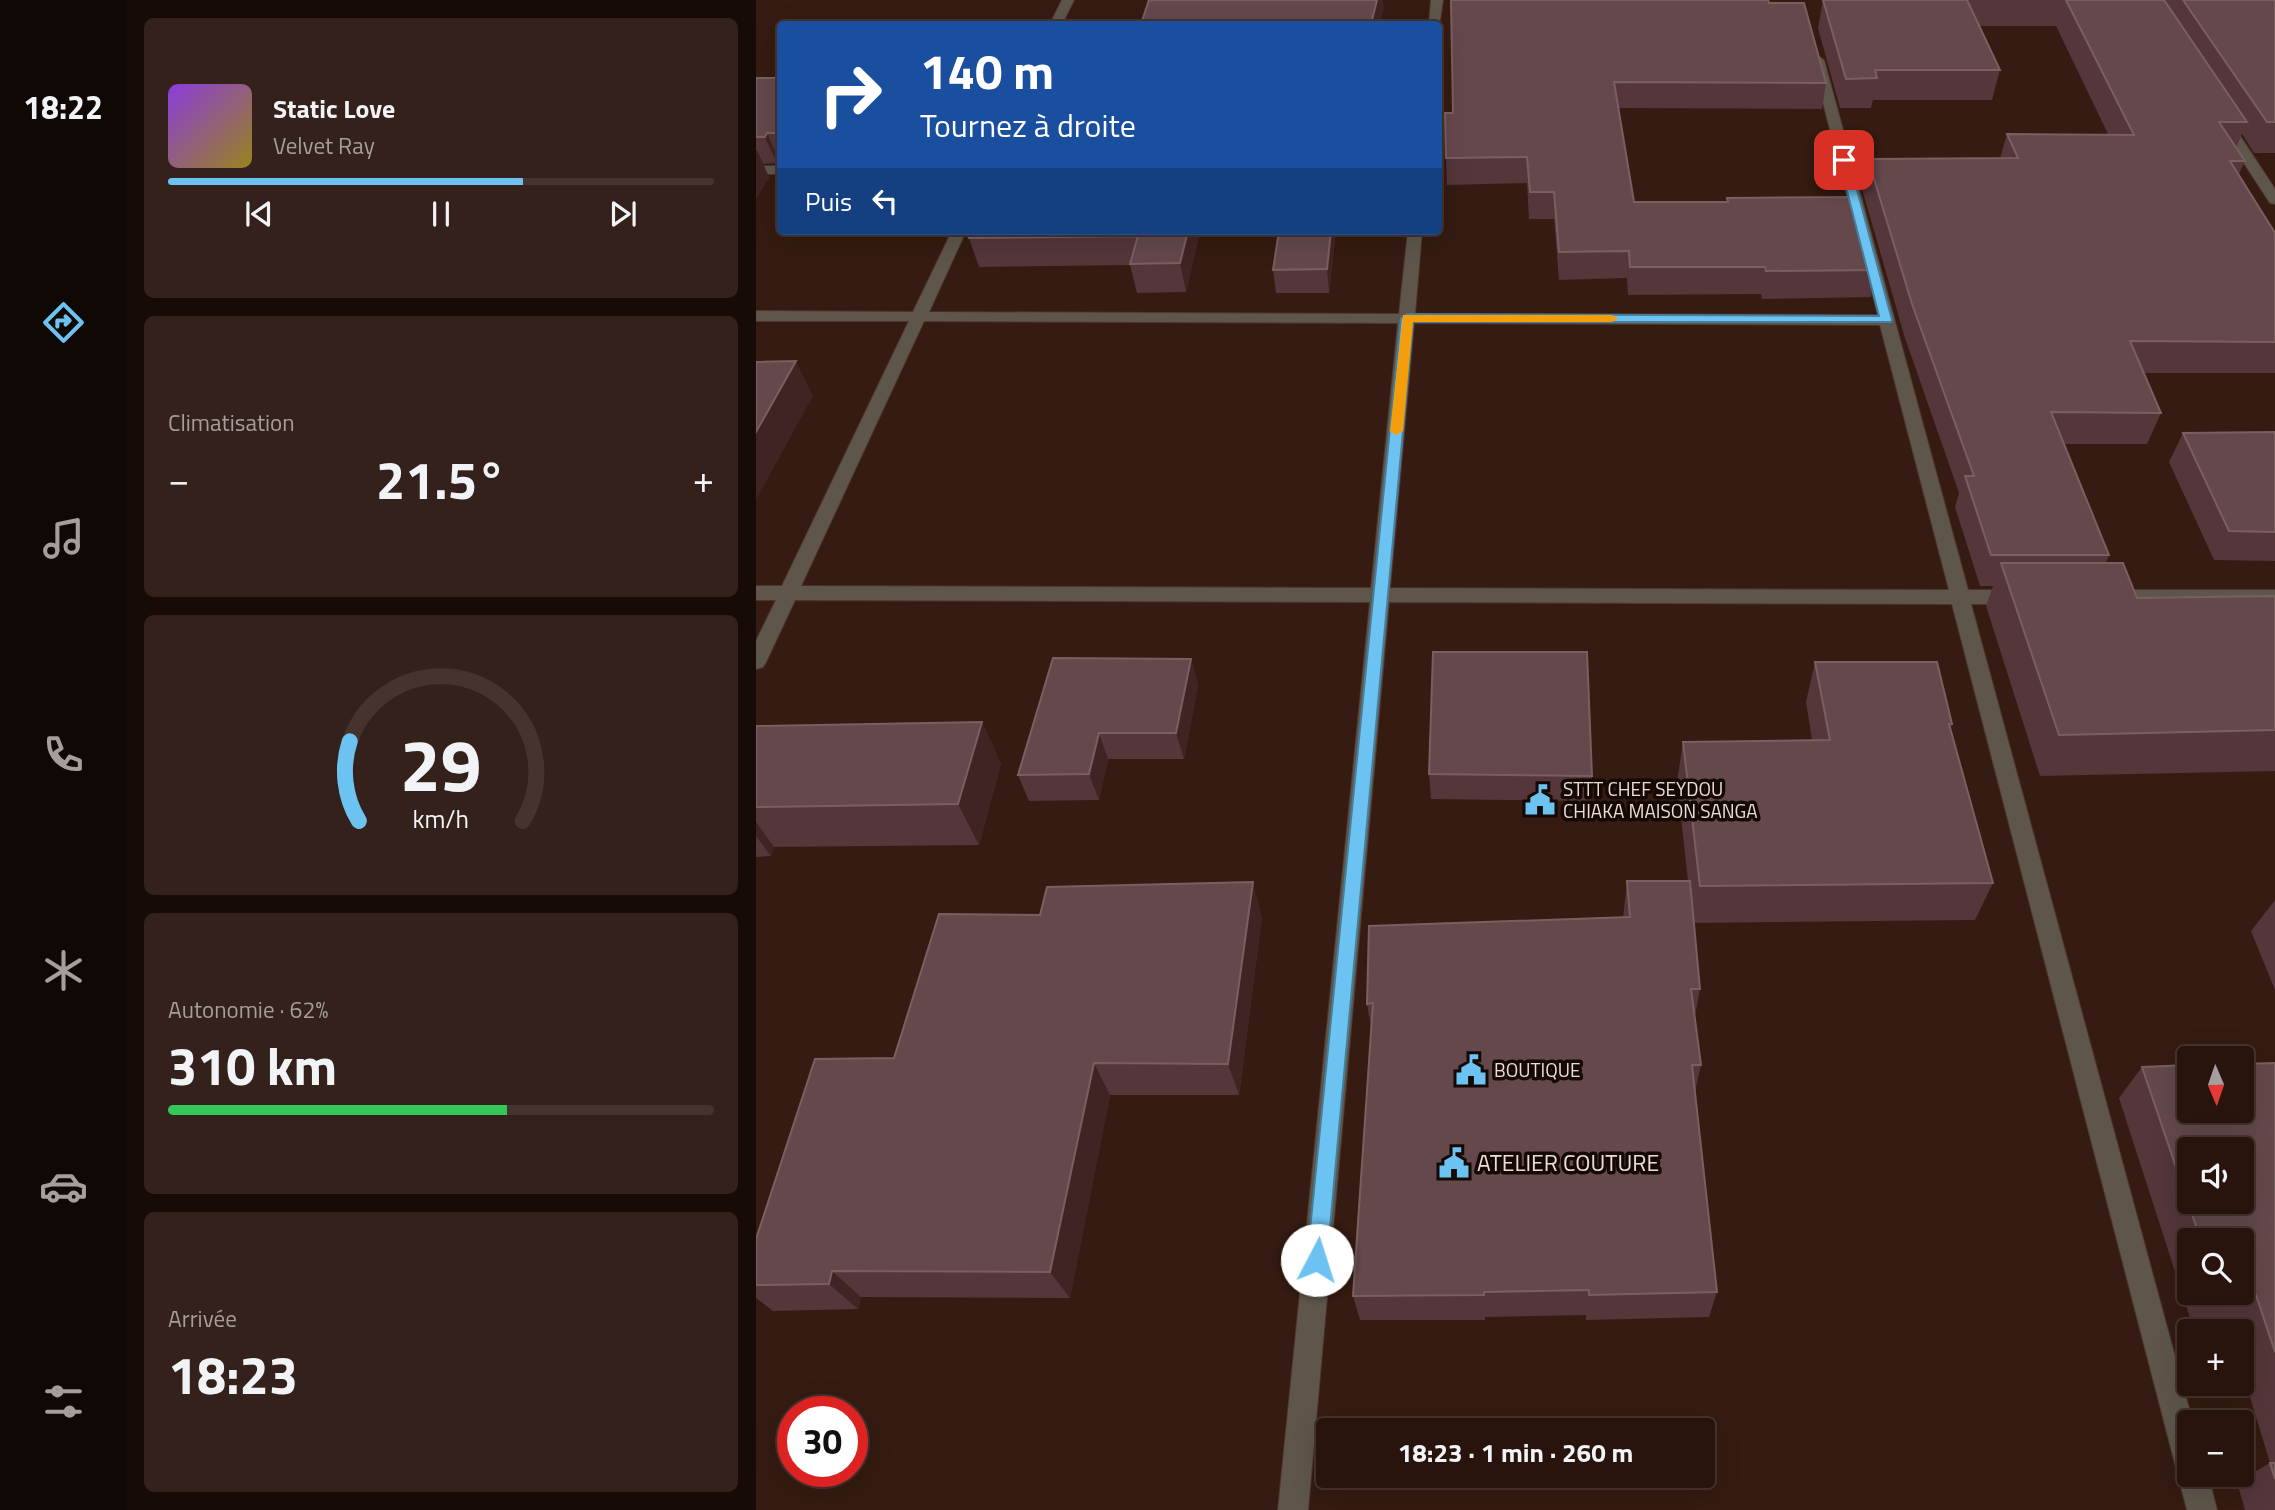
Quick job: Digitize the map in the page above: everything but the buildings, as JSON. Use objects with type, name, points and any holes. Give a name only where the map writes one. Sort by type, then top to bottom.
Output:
[{"type":"street","points":[[1058,21],[1068,0]]},
{"type":"street","points":[[1435,21],[1437,0]]},
{"type":"street","points":[[1812,40],[2177,1417]]},
{"type":"street","points":[[2217,111],[2275,200]]},
{"type":"street","points":[[756,170],[777,170]]},
{"type":"street","points":[[756,662],[957,235]]},
{"type":"street","points":[[1293,1510],[1416,235]]},
{"type":"street","points":[[756,316],[1886,320]]},
{"type":"street","points":[[756,593],[2042,597]]},
{"type":"street","points":[[2083,597],[2275,597]]},
{"type":"street","points":[[2196,1487],[2202,1510]]},
{"type":"slow traffic","points":[[1396,431],[1407,318],[1612,319]]},
{"type":"place","name":"STTT CHEF SEYDOU CHIAKA MAISON SANGA","points":[[1540,800]]},
{"type":"place","name":"BOUTIQUE","points":[[1471,1070]]},
{"type":"place","name":"ATELIER COUTURE","points":[[1454,1163]]},
{"type":"route","points":[[1317,1260],[1407,318],[1886,320],[1844,160]]}]
